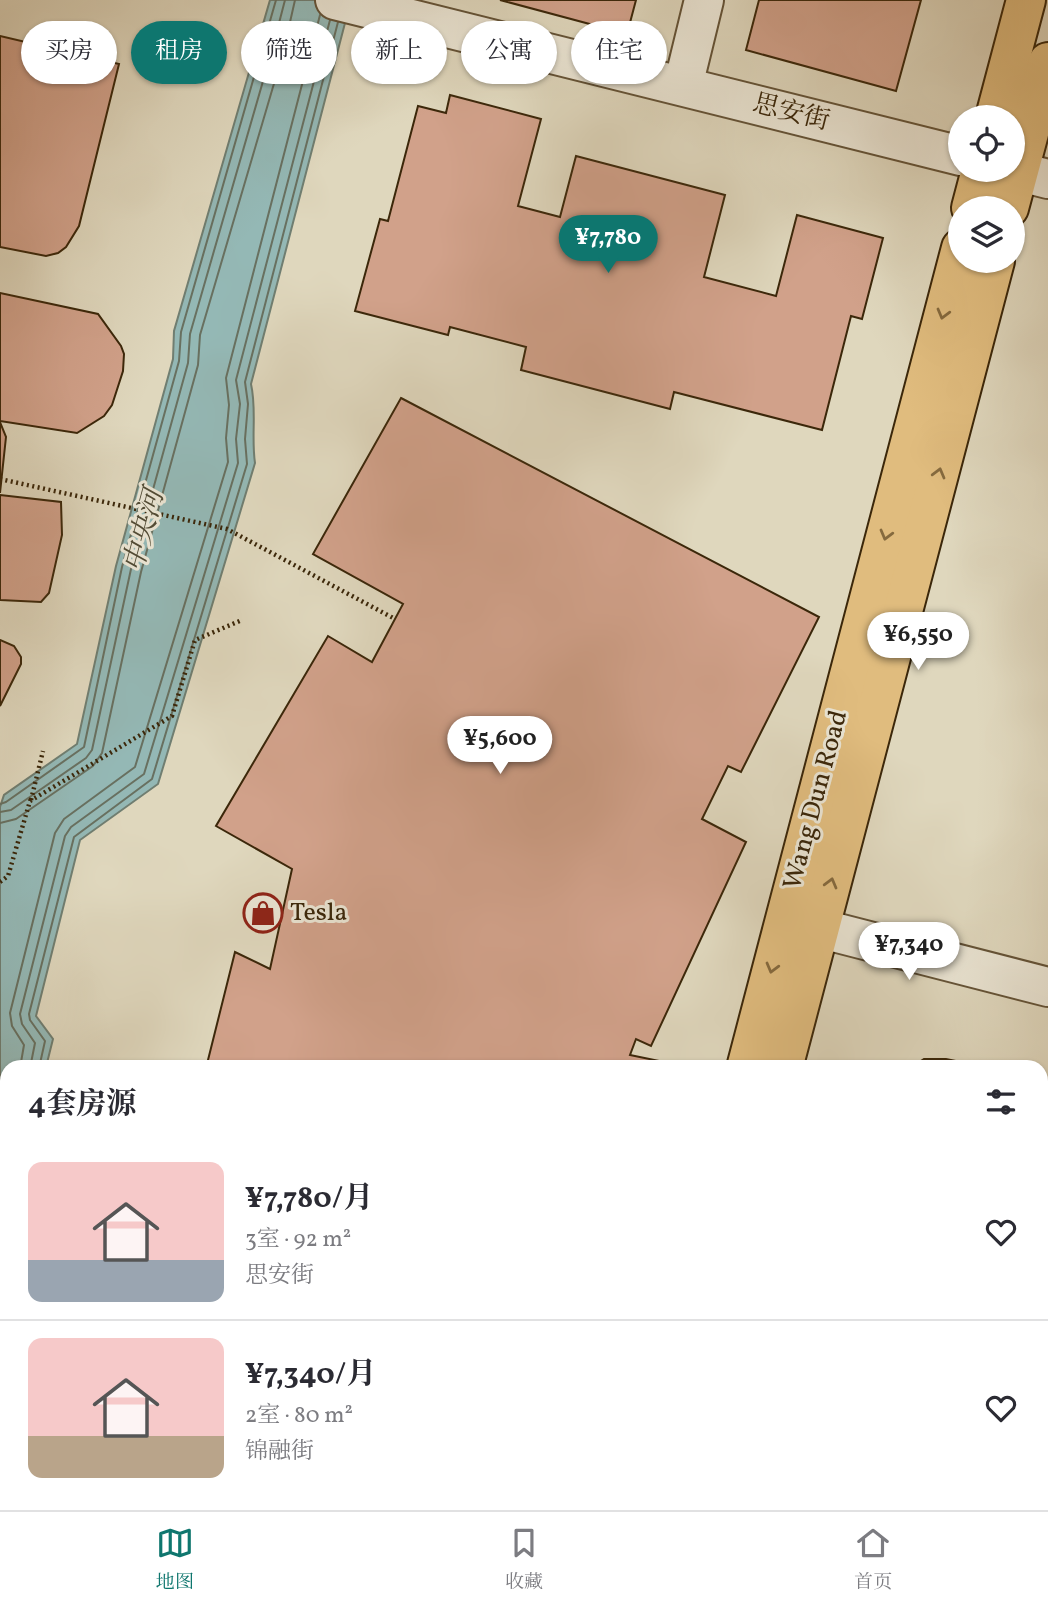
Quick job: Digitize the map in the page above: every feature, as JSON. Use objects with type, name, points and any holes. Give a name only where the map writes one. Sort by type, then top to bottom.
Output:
[{"type":"main road","points":[[998,105],[1026,0]]},
{"type":"main road","points":[[1025,139],[1048,62]]},
{"type":"main road","points":[[986,196],[1003,182]]},
{"type":"main road","name":"Wang Dun Road","points":[[784,1060],[802,924],[955,273]]},
{"type":"main road","name":"Wang Dun Road","points":[[749,1060],[802,924],[992,273]]},
{"type":"street","points":[[683,86],[704,0]]},
{"type":"street","name":"思安街","points":[[348,3],[948,153]]},
{"type":"street","points":[[802,924],[1048,987]]},
{"type":"path","points":[[1,479],[227,528],[395,620]]},
{"type":"path","points":[[30,801],[172,716],[195,640],[242,620]]},
{"type":"path","points":[[0,882],[8,876],[43,751]]},
{"type":"water","points":[[270,0],[351,0],[337,54],[337,21],[264,21]]},
{"type":"water","name":"中央河","points":[[246,84],[329,84],[251,384],[255,463],[158,784],[80,840],[36,1016],[53,1039],[48,1060],[0,1060],[0,807],[4,795],[77,744],[116,566],[173,359],[174,331]]},
{"type":"building","points":[[500,0],[636,0],[630,21],[578,21]]},
{"type":"building","points":[[759,0],[921,0],[896,91],[746,50]]},
{"type":"building","points":[[0,36],[21,41],[21,84],[114,84],[79,226],[66,247],[58,253],[46,256],[0,247]]},
{"type":"building","points":[[450,95],[541,119],[518,206],[560,217],[576,156],[725,195],[704,277],[776,296],[797,215],[883,238],[862,319],[851,316],[822,430],[674,392],[670,409],[521,370],[526,347],[450,327],[448,335],[355,311],[380,219],[388,221],[418,106],[446,113]]},
{"type":"building","points":[[0,293],[98,314],[124,354],[123,371],[112,405],[104,416],[77,433],[0,421]]},
{"type":"building","points":[[401,398],[819,617],[741,772],[728,766],[702,819],[746,842],[651,1046],[636,1039],[630,1055],[654,1060],[208,1060],[235,952],[270,969],[292,869],[216,826],[328,636],[372,662],[403,604],[313,554]]},
{"type":"building","points":[[0,422],[6,437],[0,493]]},
{"type":"building","points":[[0,495],[61,502],[62,535],[49,593],[41,602],[0,600]]},
{"type":"building","points":[[0,640],[14,646],[21,657],[21,664],[0,706]]},
{"type":"place","name":"Tesla","points":[[263,913]]}]
